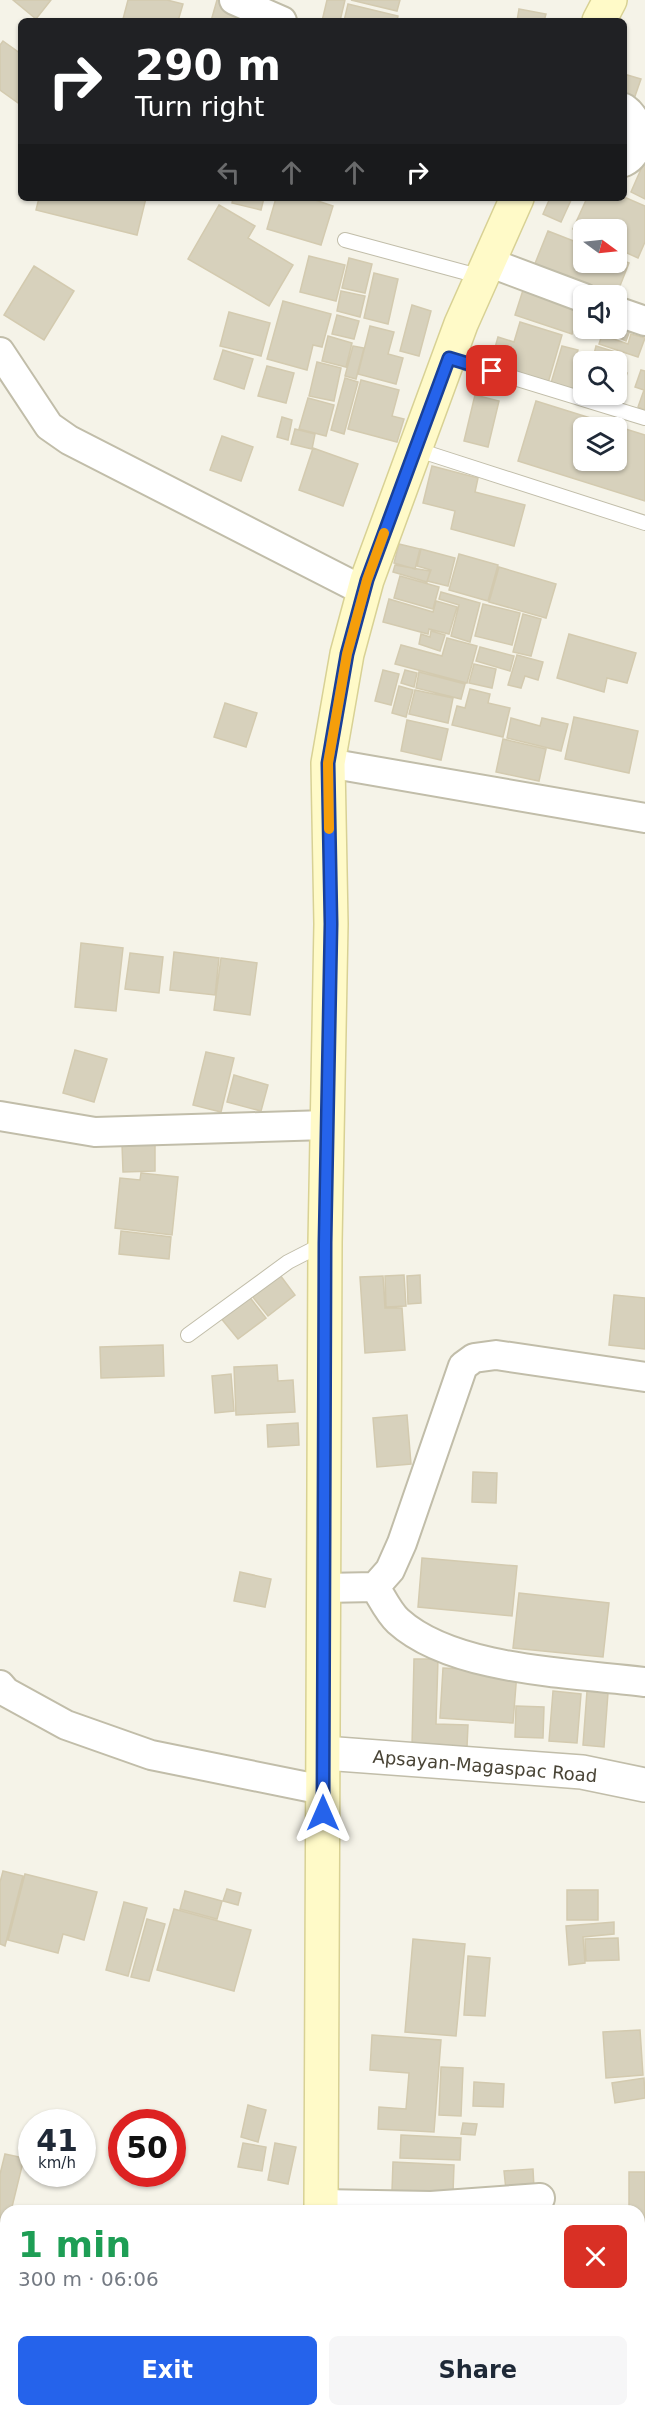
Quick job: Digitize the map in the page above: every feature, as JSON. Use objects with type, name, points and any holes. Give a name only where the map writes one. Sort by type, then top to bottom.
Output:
[{"type":"main road","points":[[601,18],[610,0]]},
{"type":"main road","points":[[321,2205],[325,1243],[331,924],[328,763],[347,654],[364,591],[449,358],[516,201]]},
{"type":"street","points":[[234,0],[275,18]]},
{"type":"street","points":[[627,110],[639,134],[639,146],[634,157],[627,160]]},
{"type":"street","points":[[485,270],[573,295]]},
{"type":"street","points":[[627,315],[645,321]]},
{"type":"street","points":[[0,352],[49,426],[69,440],[364,591]]},
{"type":"street","points":[[328,763],[645,819]]},
{"type":"street","points":[[0,1116],[95,1132],[326,1125]]},
{"type":"street","points":[[323,1588],[375,1587],[390,1570],[402,1543],[463,1366],[474,1358],[496,1355],[645,1377]]},
{"type":"street","points":[[375,1587],[397,1621],[433,1646],[491,1663],[645,1682]]},
{"type":"street","points":[[0,1685],[6,1692],[66,1725],[151,1755],[324,1790]]},
{"type":"street","name":"Apsayan-Magaspac Road","points":[[324,1753],[582,1772],[645,1785]]},
{"type":"street","points":[[445,2205],[540,2198]]},
{"type":"lane","points":[[345,240],[485,270]]},
{"type":"lane","points":[[449,358],[645,418]]},
{"type":"lane","points":[[415,449],[645,523]]},
{"type":"lane","points":[[188,1335],[288,1262],[325,1243]]},
{"type":"building","points":[[13,0],[51,0],[35,18]]},
{"type":"building","points":[[128,0],[167,0],[183,4],[179,18],[123,18]]},
{"type":"building","points":[[217,0],[240,5],[237,18],[212,18]]},
{"type":"building","points":[[327,0],[345,0],[341,18],[323,18]]},
{"type":"building","points":[[351,0],[400,0],[397,11]]},
{"type":"building","points":[[348,4],[398,16],[398,18],[345,18]]},
{"type":"building","points":[[519,9],[546,14],[545,18],[518,18]]},
{"type":"building","points":[[3,41],[18,52],[18,103],[0,90],[0,45]]},
{"type":"building","points":[[627,75],[641,79],[634,99],[627,96]]},
{"type":"building","points":[[645,160],[645,199],[631,192]]},
{"type":"building","points":[[627,198],[645,206],[645,242],[638,258],[627,253],[627,219],[578,219],[586,201],[627,201]]},
{"type":"building","points":[[38,201],[145,201],[137,235],[36,210]]},
{"type":"building","points":[[232,201],[263,201],[261,210],[232,203]]},
{"type":"building","points":[[275,201],[318,201],[333,206],[321,245],[267,229]]},
{"type":"building","points":[[549,201],[571,201],[561,222],[543,214]]},
{"type":"building","points":[[219,205],[255,226],[248,238],[293,265],[269,306],[188,259]]},
{"type":"building","points":[[548,231],[573,241],[573,273],[625,273],[620,285],[580,285],[534,266]]},
{"type":"building","points":[[309,256],[345,265],[336,301],[300,292]]},
{"type":"building","points":[[349,258],[372,264],[365,293],[342,288]]},
{"type":"building","points":[[34,266],[74,291],[44,340],[4,315]]},
{"type":"building","points":[[374,273],[398,279],[388,324],[364,318]]},
{"type":"building","points":[[525,284],[573,300],[573,331],[572,334],[515,315]]},
{"type":"building","points":[[341,291],[365,296],[360,317],[337,311]]},
{"type":"building","points":[[283,301],[331,314],[322,347],[313,345],[307,370],[267,359]]},
{"type":"building","points":[[412,305],[431,311],[419,356],[400,351]]},
{"type":"building","points":[[229,312],[270,323],[261,356],[220,346]]},
{"type":"building","points":[[337,315],[359,321],[354,339],[332,334]]},
{"type":"building","points":[[627,320],[634,320],[627,338]]},
{"type":"building","points":[[520,322],[562,335],[548,383],[490,365],[498,337],[514,342]]},
{"type":"building","points":[[370,326],[394,332],[388,354],[403,358],[396,384],[358,374]]},
{"type":"building","points":[[631,334],[645,338],[638,357],[627,353],[627,351],[599,344],[601,339],[614,339],[628,344]]},
{"type":"building","points":[[328,336],[352,343],[346,367],[322,361]]},
{"type":"building","points":[[353,346],[364,348],[356,379],[345,376]]},
{"type":"building","points":[[562,346],[578,350],[573,351],[573,389],[551,383]]},
{"type":"building","points":[[596,346],[612,351],[595,351]]},
{"type":"building","points":[[223,350],[253,359],[244,389],[214,379]]},
{"type":"building","points":[[317,362],[341,368],[334,401],[309,396]]},
{"type":"building","points":[[267,366],[294,373],[286,403],[258,396]]},
{"type":"building","points":[[641,370],[645,371],[645,410],[638,407],[644,390],[635,387]]},
{"type":"building","points":[[345,378],[358,382],[344,434],[331,430]]},
{"type":"building","points":[[361,380],[399,390],[392,416],[404,419],[397,442],[348,429]]},
{"type":"building","points":[[475,395],[499,401],[488,447],[464,441]]},
{"type":"building","points":[[308,398],[334,405],[326,436],[299,429]]},
{"type":"building","points":[[536,401],[587,417],[573,417],[573,471],[627,471],[627,429],[645,435],[645,501],[518,461]]},
{"type":"building","points":[[282,417],[292,420],[288,440],[277,437]]},
{"type":"building","points":[[295,429],[315,434],[312,449],[291,444]]},
{"type":"building","points":[[222,436],[253,447],[241,481],[210,470]]},
{"type":"building","points":[[313,448],[358,464],[343,506],[299,490]]},
{"type":"building","points":[[432,466],[478,478],[475,492],[525,505],[514,546],[451,529],[455,511],[423,503]]},
{"type":"building","points":[[399,544],[420,549],[415,569],[394,563]]},
{"type":"building","points":[[421,549],[455,558],[448,586],[427,581],[431,570],[417,566]]},
{"type":"building","points":[[459,554],[498,565],[488,601],[449,590]]},
{"type":"building","points":[[395,565],[430,571],[427,582],[393,572]]},
{"type":"building","points":[[499,567],[556,584],[546,618],[489,602]]},
{"type":"building","points":[[400,576],[439,587],[433,609],[394,598]]},
{"type":"building","points":[[441,592],[480,603],[470,642],[451,636],[459,605],[439,599]]},
{"type":"building","points":[[389,599],[433,612],[436,601],[457,607],[449,634],[429,629],[428,634],[383,622]]},
{"type":"building","points":[[483,604],[520,613],[512,645],[475,636]]},
{"type":"building","points":[[523,614],[541,619],[531,656],[513,652]]},
{"type":"building","points":[[431,631],[445,635],[440,651],[419,644],[421,634],[430,637]]},
{"type":"building","points":[[569,634],[636,653],[627,683],[607,678],[604,692],[557,678]]},
{"type":"building","points":[[447,638],[477,646],[467,683],[395,664],[401,645],[442,656]]},
{"type":"building","points":[[480,647],[514,656],[510,671],[476,661]]},
{"type":"building","points":[[517,655],[543,662],[538,680],[525,676],[521,688],[508,685]]},
{"type":"building","points":[[474,664],[496,669],[492,688],[469,683]]},
{"type":"building","points":[[383,670],[399,674],[391,705],[375,701]]},
{"type":"building","points":[[405,670],[417,673],[414,687],[401,683]]},
{"type":"building","points":[[419,672],[465,684],[461,699],[416,688]]},
{"type":"building","points":[[399,686],[413,690],[406,717],[392,713]]},
{"type":"building","points":[[470,689],[490,694],[488,703],[510,708],[503,737],[452,725],[457,706],[465,708]]},
{"type":"building","points":[[415,690],[453,698],[448,723],[409,714]]},
{"type":"building","points":[[225,703],[257,713],[246,747],[214,737]]},
{"type":"building","points":[[574,717],[638,731],[629,773],[565,759]]},
{"type":"building","points":[[511,718],[540,726],[542,718],[568,724],[561,751],[507,738]]},
{"type":"building","points":[[407,720],[448,729],[441,760],[401,751]]},
{"type":"building","points":[[503,739],[546,749],[539,781],[496,772]]},
{"type":"building","points":[[81,943],[123,948],[116,1011],[75,1007]]},
{"type":"building","points":[[174,952],[219,958],[215,995],[170,990]]},
{"type":"building","points":[[130,953],[163,957],[159,993],[125,989]]},
{"type":"building","points":[[221,958],[257,963],[250,1015],[214,1010]]},
{"type":"building","points":[[75,1050],[107,1059],[94,1102],[63,1093]]},
{"type":"building","points":[[206,1052],[234,1058],[221,1112],[193,1105]]},
{"type":"building","points":[[234,1075],[268,1085],[261,1111],[227,1102]]},
{"type":"building","points":[[155,1143],[155,1171],[123,1172],[122,1144]]},
{"type":"building","points":[[141,1173],[178,1177],[172,1235],[115,1228],[120,1178],[140,1180]]},
{"type":"building","points":[[121,1231],[171,1237],[169,1259],[119,1254]]},
{"type":"building","points":[[280,1275],[295,1295],[268,1316],[252,1296]]},
{"type":"building","points":[[404,1275],[406,1306],[386,1307],[385,1276]]},
{"type":"building","points":[[420,1275],[421,1303],[408,1304],[407,1276]]},
{"type":"building","points":[[383,1276],[385,1308],[402,1308],[405,1350],[365,1353],[360,1277]]},
{"type":"building","points":[[248,1295],[266,1318],[238,1339],[220,1317]]},
{"type":"building","points":[[614,1295],[645,1298],[645,1349],[609,1345]]},
{"type":"building","points":[[163,1345],[164,1376],[101,1378],[100,1347]]},
{"type":"building","points":[[277,1365],[278,1381],[293,1380],[295,1412],[236,1415],[234,1367]]},
{"type":"building","points":[[231,1374],[234,1411],[215,1413],[212,1376]]},
{"type":"building","points":[[407,1415],[411,1464],[377,1467],[373,1418]]},
{"type":"building","points":[[298,1423],[299,1445],[268,1447],[267,1425]]},
{"type":"building","points":[[473,1472],[497,1473],[496,1503],[472,1502]]},
{"type":"building","points":[[422,1558],[517,1566],[512,1616],[418,1607]]},
{"type":"building","points":[[240,1572],[271,1579],[265,1607],[234,1601]]},
{"type":"building","points":[[519,1593],[609,1603],[603,1657],[513,1648]]},
{"type":"building","points":[[414,1659],[438,1659],[436,1724],[468,1725],[467,1747],[412,1746]]},
{"type":"building","points":[[443,1668],[517,1672],[513,1723],[440,1718]]},
{"type":"building","points":[[553,1691],[581,1694],[577,1743],[549,1741]]},
{"type":"building","points":[[587,1691],[608,1693],[604,1747],[583,1745]]},
{"type":"building","points":[[516,1706],[544,1707],[543,1738],[515,1737]]},
{"type":"building","points":[[3,1871],[23,1876],[5,1946],[0,1944],[0,1882]]},
{"type":"building","points":[[25,1874],[97,1892],[84,1940],[63,1934],[58,1953],[8,1940]]},
{"type":"building","points":[[227,1889],[241,1893],[238,1905],[223,1901]]},
{"type":"building","points":[[567,1890],[598,1890],[598,1920],[567,1920]]},
{"type":"building","points":[[185,1891],[222,1901],[217,1919],[180,1909]]},
{"type":"building","points":[[124,1902],[147,1908],[128,1976],[106,1970]]},
{"type":"building","points":[[174,1909],[251,1930],[234,1991],[157,1970]]},
{"type":"building","points":[[147,1919],[165,1924],[149,1981],[131,1977]]},
{"type":"building","points":[[614,1922],[614,1934],[583,1937],[585,1963],[569,1965],[566,1926]]},
{"type":"building","points":[[618,1938],[619,1960],[586,1961],[585,1939]]},
{"type":"building","points":[[413,1939],[465,1944],[456,2036],[405,2032]]},
{"type":"building","points":[[468,1956],[490,1958],[485,2016],[464,2015]]},
{"type":"building","points":[[640,2030],[643,2075],[606,2078],[603,2032]]},
{"type":"building","points":[[372,2035],[441,2040],[434,2132],[378,2129],[379,2107],[406,2109],[409,2073],[370,2070]]},
{"type":"building","points":[[441,2067],[463,2068],[461,2116],[439,2115]]},
{"type":"building","points":[[644,2078],[645,2098],[615,2103],[612,2083]]},
{"type":"building","points":[[474,2082],[504,2084],[503,2107],[473,2106]]},
{"type":"building","points":[[248,2105],[266,2110],[258,2142],[241,2137]]},
{"type":"building","points":[[463,2123],[477,2124],[475,2135],[461,2134]]},
{"type":"building","points":[[401,2135],[461,2138],[460,2160],[400,2158]]},
{"type":"building","points":[[243,2143],[266,2147],[262,2171],[238,2167]]},
{"type":"building","points":[[275,2143],[296,2147],[288,2184],[268,2180]]},
{"type":"building","points":[[5,2154],[18,2157],[18,2182],[12,2205],[0,2205],[0,2174]]},
{"type":"building","points":[[393,2162],[454,2165],[453,2193],[392,2191]]},
{"type":"building","points":[[533,2169],[534,2188],[506,2190],[504,2171]]},
{"type":"building","points":[[629,2172],[645,2172],[645,2205],[629,2205]]},
{"type":"slow traffic","points":[[329,829],[328,763],[347,654],[367,580],[384,533]]},
{"type":"route","points":[[323,1813],[326,1125],[331,924],[328,763],[347,654],[367,580],[449,358],[492,371]]}]
